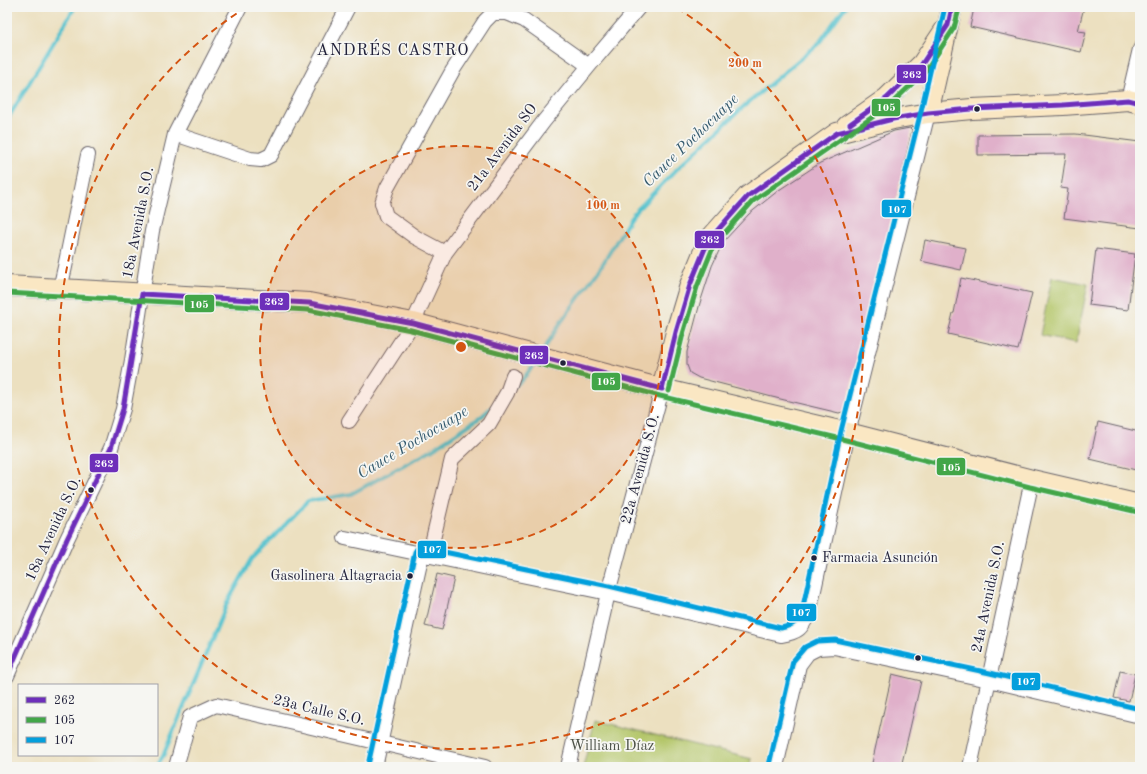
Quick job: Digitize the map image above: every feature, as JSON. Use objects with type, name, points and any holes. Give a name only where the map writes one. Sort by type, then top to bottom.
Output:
[{"type":"street","name":"18a Avenida S.O.","points":[[7,676],[67,538],[110,448],[123,409],[152,231],[175,134],[240,7]]},
{"type":"street","points":[[175,134],[250,159],[261,160],[271,155],[348,7]]},
{"type":"street","name":"21a Avenida SO","points":[[349,421],[413,323],[445,253],[544,121],[639,7]]},
{"type":"street","points":[[445,253],[415,237],[386,216],[382,203],[387,188],[453,70],[485,21],[493,13],[500,10],[524,20],[589,66]]},
{"type":"street","points":[[345,538],[608,593],[781,635],[793,633],[803,626],[809,613],[848,432],[928,113],[950,16]]},
{"type":"street","points":[[838,133],[887,98],[922,64],[950,16]]},
{"type":"street","points":[[1134,101],[1140,49]]},
{"type":"street","name":"22a Avenida S.O.","points":[[568,767],[608,593],[676,332],[690,285],[708,240],[748,196],[838,133],[893,119],[928,113],[972,109],[1134,101]]},
{"type":"street","points":[[60,289],[66,267],[88,155]]},
{"type":"street","points":[[7,286],[309,303],[413,323],[662,389],[848,432],[1032,480],[1140,505]]},
{"type":"street","points":[[375,767],[425,555],[452,459],[489,424],[504,398],[514,376]]},
{"type":"street","name":"24a Avenida S.O.","points":[[970,767],[1032,480]]},
{"type":"street","points":[[776,767],[799,665],[808,653],[818,648],[834,647],[989,680],[1140,716]]},
{"type":"street","name":"23a Calle S.O.","points":[[176,767],[190,717],[216,705],[485,767]]},
{"type":"green space","points":[[1052,277],[1088,284],[1076,343],[1040,335]]},
{"type":"green space","name":"William Díaz","points":[[595,720],[752,759],[750,767],[583,767]]},
{"type":"building","points":[[993,7],[1084,7],[1078,31],[1086,32],[1081,52],[970,27],[974,8],[992,12]]},
{"type":"building","points":[[910,128],[912,130],[868,320],[845,411],[839,413],[772,397],[699,378],[690,373],[687,365],[687,352],[712,266],[723,242],[749,214],[779,190],[820,163],[894,131]]},
{"type":"building","points":[[1076,134],[1140,142],[1140,228],[1064,218],[1068,189],[1061,188],[1066,154],[978,155],[978,135]]},
{"type":"building","points":[[925,240],[966,248],[961,270],[921,261]]},
{"type":"building","points":[[1096,249],[1135,254],[1128,310],[1089,305]]},
{"type":"building","points":[[961,278],[1032,293],[1018,350],[948,334]]},
{"type":"building","points":[[1098,422],[1140,432],[1140,471],[1090,459]]},
{"type":"building","points":[[437,574],[454,578],[442,630],[425,626]]},
{"type":"building","points":[[1120,671],[1135,674],[1129,701],[1114,698]]},
{"type":"building","points":[[892,674],[921,681],[901,767],[891,767],[872,763]]},
{"type":"waterway","points":[[7,120],[75,7]]},
{"type":"waterway","name":"Cauce Pochocuape","points":[[543,351],[559,325],[602,265],[633,214],[679,167],[743,107],[819,43],[845,7]]},
{"type":"waterway","name":"Cauce Pochocuape","points":[[514,387],[523,379],[536,362]]},
{"type":"waterway","name":"Cauce Pochocuape","points":[[156,767],[163,756],[228,601],[252,559],[308,501],[351,494],[431,450],[481,417],[493,406]]},
{"type":"transit line","name":"107","points":[[368,765],[415,552],[420,547],[609,586],[781,628],[789,626],[797,620],[802,611],[841,431],[921,111],[945,7]]},
{"type":"transit line","name":"262","points":[[850,124],[887,98],[922,64],[948,25],[952,7]]},
{"type":"transit line","name":"105","points":[[669,391],[683,334],[697,287],[714,245],[753,201],[891,104],[928,68],[954,28],[959,9]]},
{"type":"transit line","name":"262","points":[[662,389],[676,332],[690,285],[708,241],[748,196],[837,133],[893,119],[928,113],[1128,100],[1140,103]]},
{"type":"transit line","name":"105","points":[[7,293],[308,310],[411,330],[660,396],[1138,512]]},
{"type":"transit line","name":"262","points":[[142,294],[309,303],[413,323],[662,389]]},
{"type":"transit line","name":"262","points":[[7,676],[67,539],[111,448],[123,409],[142,294]]},
{"type":"transit line","name":"107","points":[[769,765],[793,661],[805,647],[817,641],[835,640],[990,673],[1140,709]]},
{"type":"place","name":"Farmacia Asunción","points":[[814,558]]},
{"type":"place","name":"Gasolinera Altagracia","points":[[410,576]]},
{"type":"district","name":"ANDRÉS CASTRO","points":[[393,51]]}]
